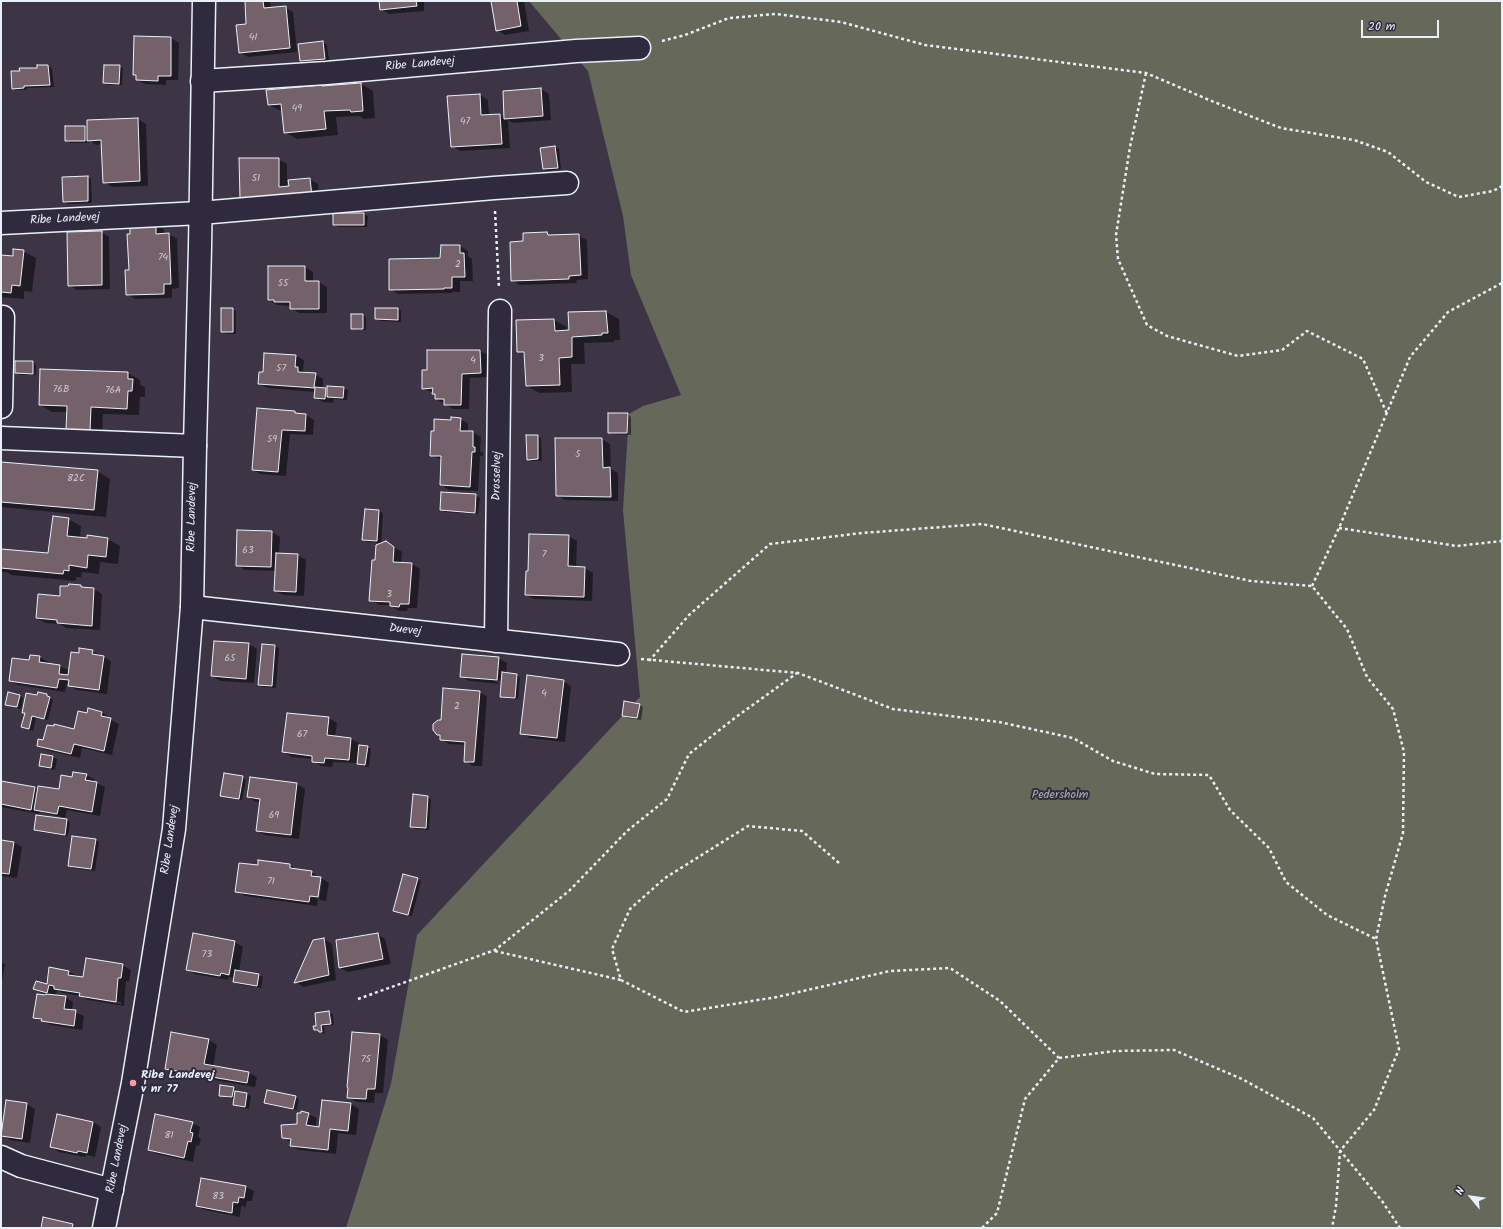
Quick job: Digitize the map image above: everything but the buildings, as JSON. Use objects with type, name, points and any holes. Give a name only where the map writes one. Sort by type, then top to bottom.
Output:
[{"type":"street","name":"Ribe Landevej","points":[[104,1228],[133,1083],[174,829],[192,607],[204,1]]},
{"type":"street","name":"Ribe Landevej","points":[[202,81],[326,73],[576,51],[639,48]]},
{"type":"street","name":"Ribe Landevej","points":[[1,223],[200,213],[567,183]]},
{"type":"street","name":"Drosselvej","points":[[496,641],[500,311]]},
{"type":"street","points":[[1,406],[3,317]]},
{"type":"street","points":[[1,438],[195,446]]},
{"type":"street","name":"Duevej","points":[[192,607],[618,654]]},
{"type":"street","points":[[1,1157],[21,1166],[112,1190]]},
{"type":"path","points":[[639,48],[685,35],[729,18],[776,14],[842,22],[925,45],[1146,73],[1214,102],[1281,128],[1354,140],[1388,152],[1426,182],[1459,197],[1493,191],[1502,186]]},
{"type":"path","points":[[1146,73],[1130,147],[1116,235],[1118,259],[1147,325],[1166,336],[1238,356],[1282,350],[1307,331],[1363,359],[1387,414]]},
{"type":"path","points":[[494,188],[500,311]]},
{"type":"path","points":[[1312,586],[1339,528],[1410,357],[1448,312],[1502,283]]},
{"type":"path","points":[[649,661],[689,614],[770,544],[862,533],[982,524],[1251,581],[1312,586],[1347,629],[1367,677],[1393,709],[1404,752],[1403,833],[1385,896],[1376,939],[1399,1049],[1374,1110],[1340,1151],[1336,1206],[1332,1228]]},
{"type":"path","points":[[1339,528],[1457,546],[1502,541]]},
{"type":"path","points":[[618,654],[649,661],[798,673],[893,709],[1000,722],[1073,738],[1113,761],[1155,774],[1209,775],[1230,810],[1269,848],[1286,882],[1327,915],[1376,939]]},
{"type":"path","points":[[358,999],[495,950],[569,891],[627,831],[667,799],[689,754],[736,716],[798,673]]},
{"type":"path","points":[[621,980],[612,949],[630,909],[665,878],[748,826],[802,831],[839,863]]},
{"type":"path","points":[[495,950],[621,980],[684,1012],[777,997],[890,970],[950,968],[1000,1001],[1059,1058]]},
{"type":"path","points":[[982,1228],[997,1213],[1025,1098],[1059,1058],[1115,1051],[1174,1050],[1242,1079],[1313,1118],[1382,1201],[1400,1228]]},
{"type":"green space","name":"Pedersholm","points":[[529,1],[1502,1],[1502,1228],[346,1228],[391,1084],[417,935],[640,697],[623,510],[629,414],[643,406],[681,395],[631,275],[623,216],[588,71]]},
{"type":"place","name":"Ribe Landevej v nr 77","points":[[133,1083]]}]
